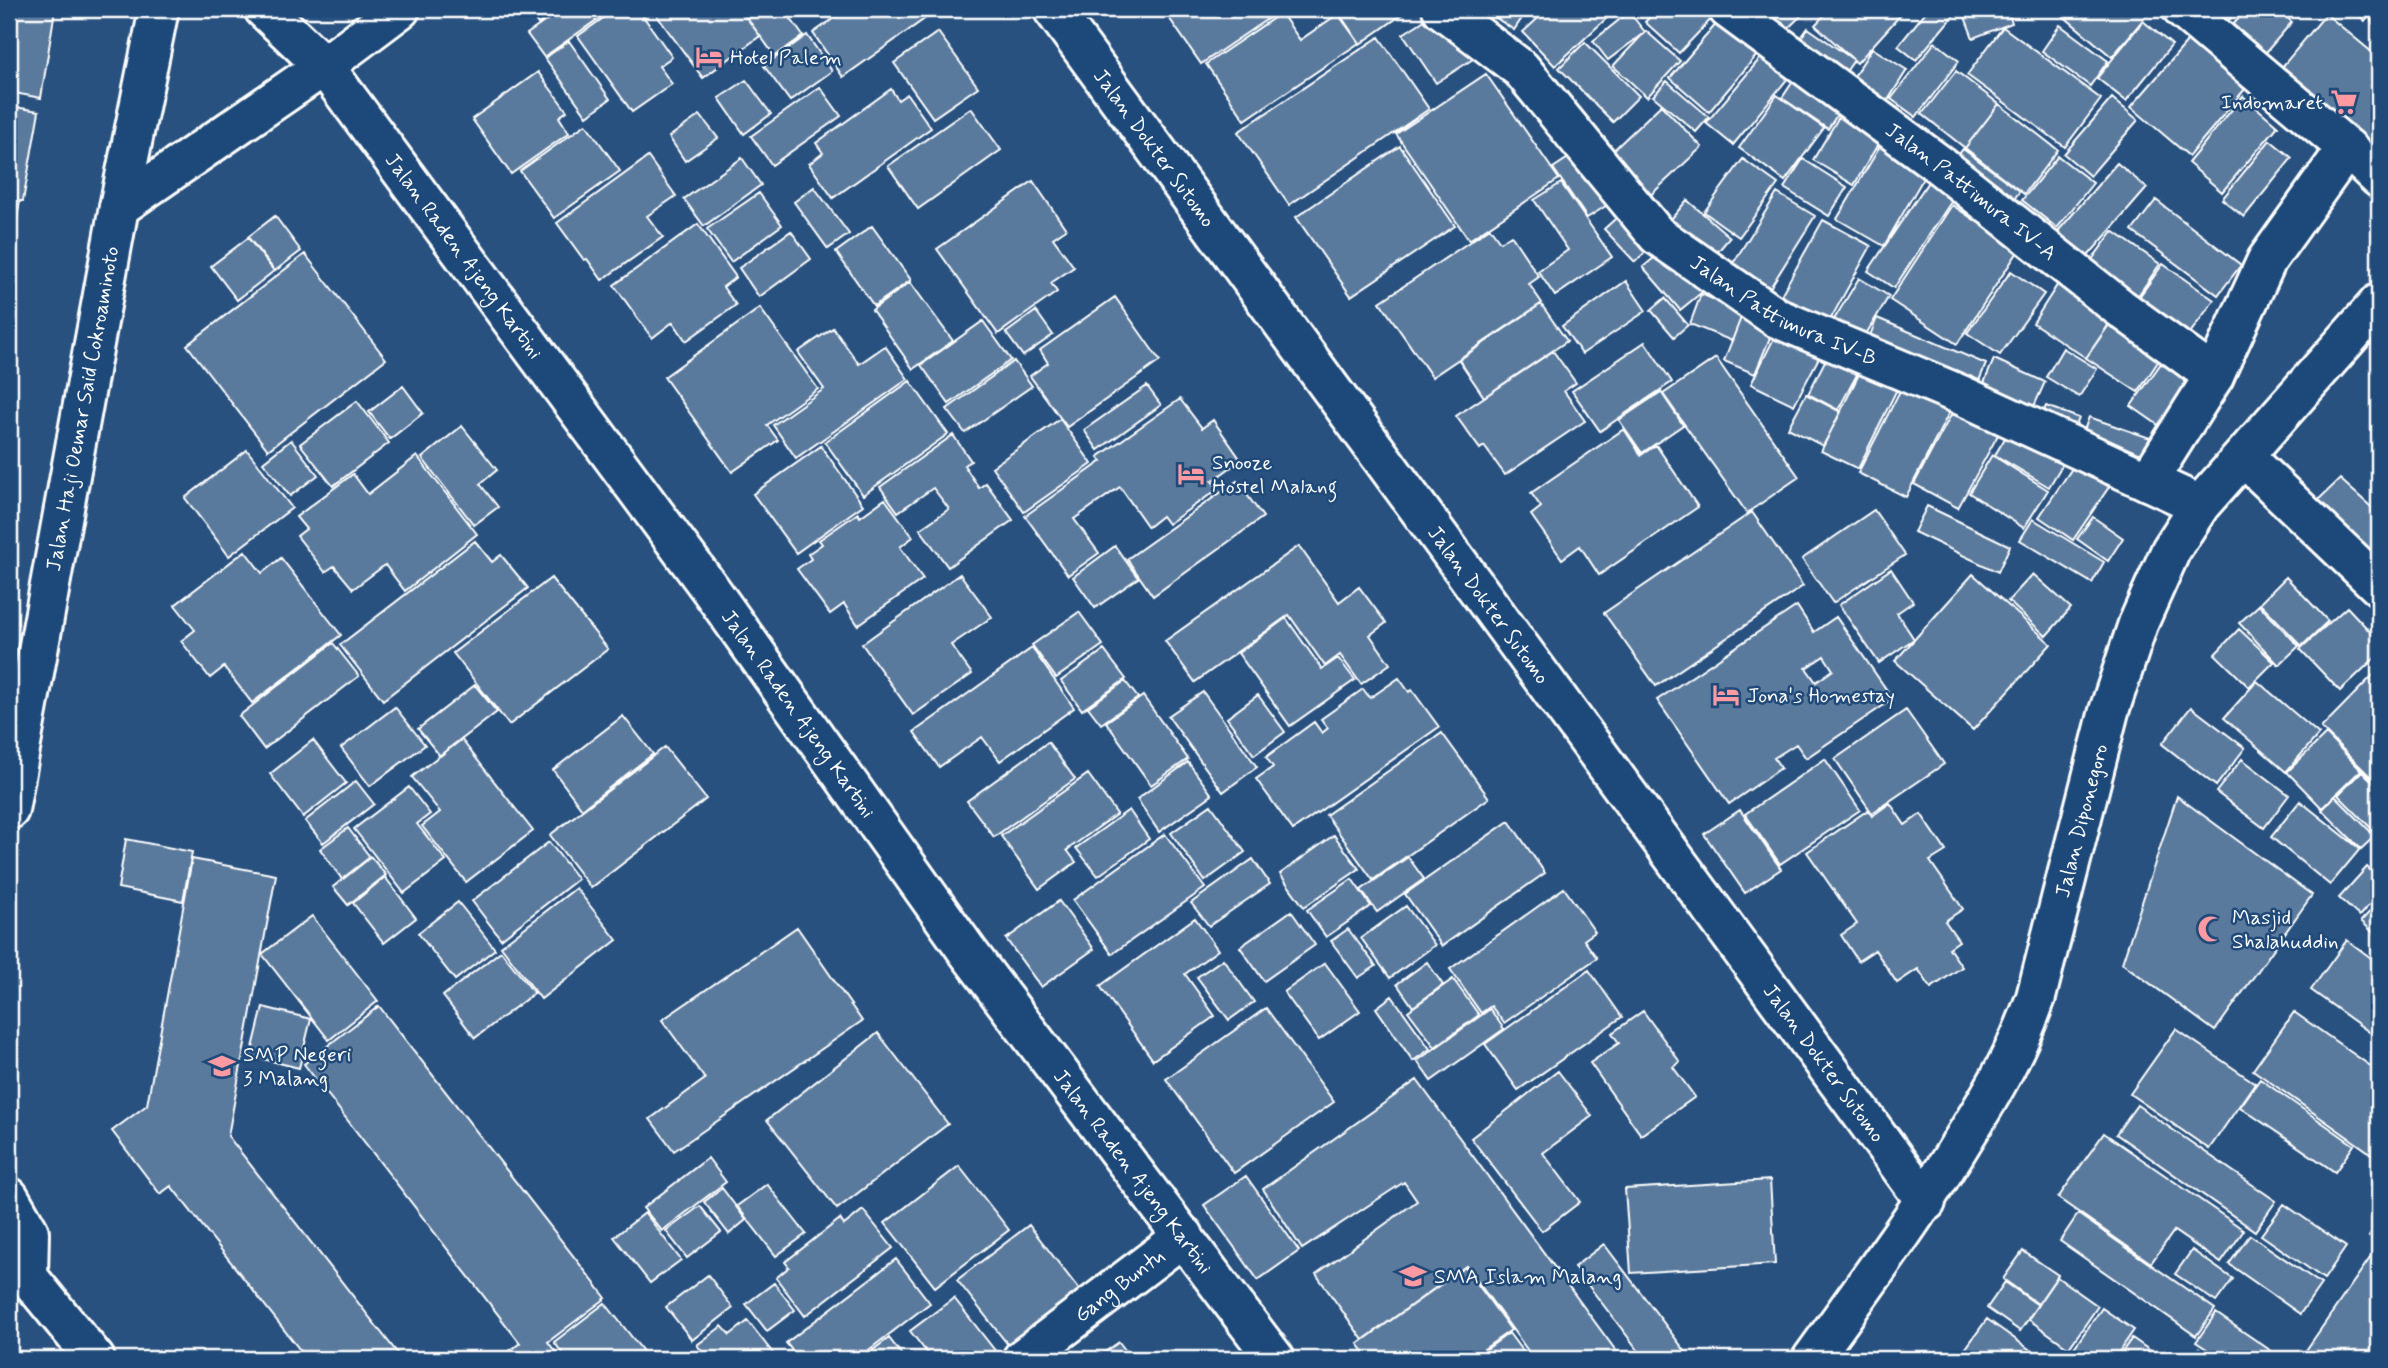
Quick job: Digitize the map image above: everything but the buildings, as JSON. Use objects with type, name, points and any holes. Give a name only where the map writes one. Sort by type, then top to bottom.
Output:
[{"type":"street","name":"Jalan Haji Oemar Said Cokroaminoto","points":[[9,810],[118,207],[159,9]]},
{"type":"street","name":"Jalan Raden Ajeng Kartini","points":[[264,9],[324,66],[711,590],[968,951],[1275,1359]]},
{"type":"street","points":[[118,207],[324,66],[400,9]]},
{"type":"street","name":"Jalan Dokter Sutomo","points":[[1053,9],[1926,1202]]},
{"type":"street","name":"Jalan Pattimura IV-B","points":[[1442,9],[1521,69],[1657,235],[1777,318],[1961,395],[2200,505]]},
{"type":"street","name":"Jalan Pattimura IV-A","points":[[1728,9],[1937,163],[2119,307],[2214,376]]},
{"type":"street","points":[[2182,9],[2379,178]]},
{"type":"street","points":[[2148,481],[2214,376],[2267,260],[2347,148]]},
{"type":"street","name":"Jalan Diponegoro","points":[[1812,1359],[1926,1202],[2001,1078],[2023,1034],[2036,997],[2109,711],[2138,624],[2171,550],[2200,505],[2245,458],[2379,303]]},
{"type":"street","points":[[2245,458],[2379,586]]},
{"type":"street","points":[[9,1197],[29,1232],[18,1273],[95,1359]]},
{"type":"street","name":"Gang Buntu","points":[[1022,1359],[1184,1236]]},
{"type":"place","name":"Hotel Palem","points":[[709,57]]},
{"type":"place","name":"Indomaret","points":[[2344,102]]},
{"type":"place","name":"Snooze Hostel Malang","points":[[1191,474]]},
{"type":"place","name":"Jona's Homestay","points":[[1726,695]]},
{"type":"place","name":"Masjid Shalahuddin","points":[[2211,929]]},
{"type":"place","name":"SMP Negeri 3 Malang","points":[[222,1066]]},
{"type":"place","name":"SMA Islam Malang","points":[[1413,1276]]}]
